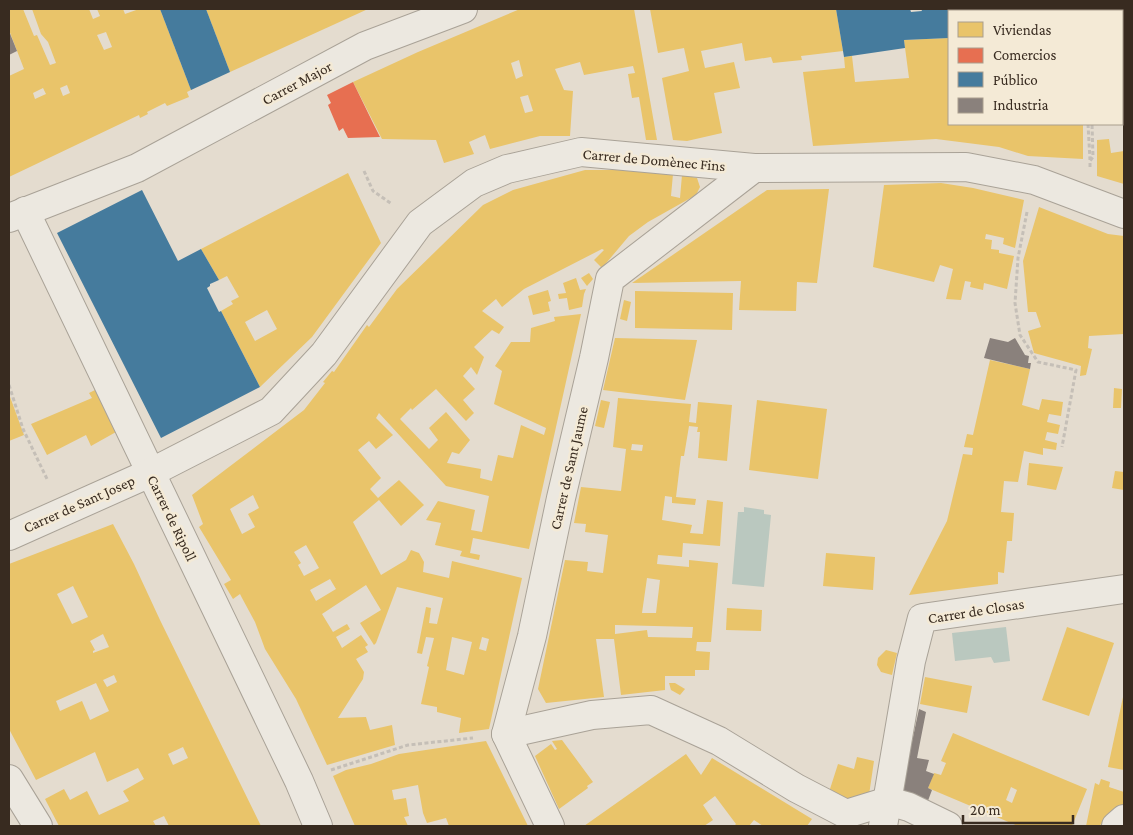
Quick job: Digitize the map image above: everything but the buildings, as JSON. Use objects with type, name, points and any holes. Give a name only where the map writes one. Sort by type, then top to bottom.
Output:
[{"type":"street","name":"Carrer Major","points":[[17,214],[137,168],[365,46],[463,9]]},
{"type":"street","name":"Carrer de Domènec Fins","points":[[150,473],[271,410],[324,354],[420,223],[474,183],[507,169],[581,152],[754,168],[966,167],[1034,180],[1124,214]]},
{"type":"street","name":"Carrer de Sant Jaume","points":[[506,734],[532,636],[610,279],[754,168]]},
{"type":"street","name":"Carrer de Ripoll","points":[[17,214],[150,473],[299,781],[318,826]]},
{"type":"street","name":"Carrer de Sant Josep","points":[[9,536],[150,473]]},
{"type":"street","name":"Carrer de Closas","points":[[885,813],[911,661],[922,618],[1124,589]]},
{"type":"street","points":[[550,826],[506,734],[592,715],[651,710],[719,741],[796,788],[846,814],[885,813],[909,807],[948,826]]},
{"type":"street","points":[[9,779],[38,826]]},
{"type":"street","points":[[1116,826],[1124,820]]},
{"type":"path","points":[[1088,125],[1092,159],[1092,125]]},
{"type":"path","points":[[364,171],[373,191],[420,223]]},
{"type":"path","points":[[1034,180],[1018,258],[1015,303],[1020,335],[1038,362],[1076,370],[1062,447]]},
{"type":"path","points":[[9,385],[23,429],[62,511]]},
{"type":"path","points":[[299,781],[408,745],[506,734]]},
{"type":"shaded area","points":[[744,507],[764,510],[764,514],[771,515],[764,587],[732,584],[738,512],[744,512]]},
{"type":"shaded area","points":[[1006,627],[1010,661],[994,663],[991,657],[955,661],[952,633]]}]
